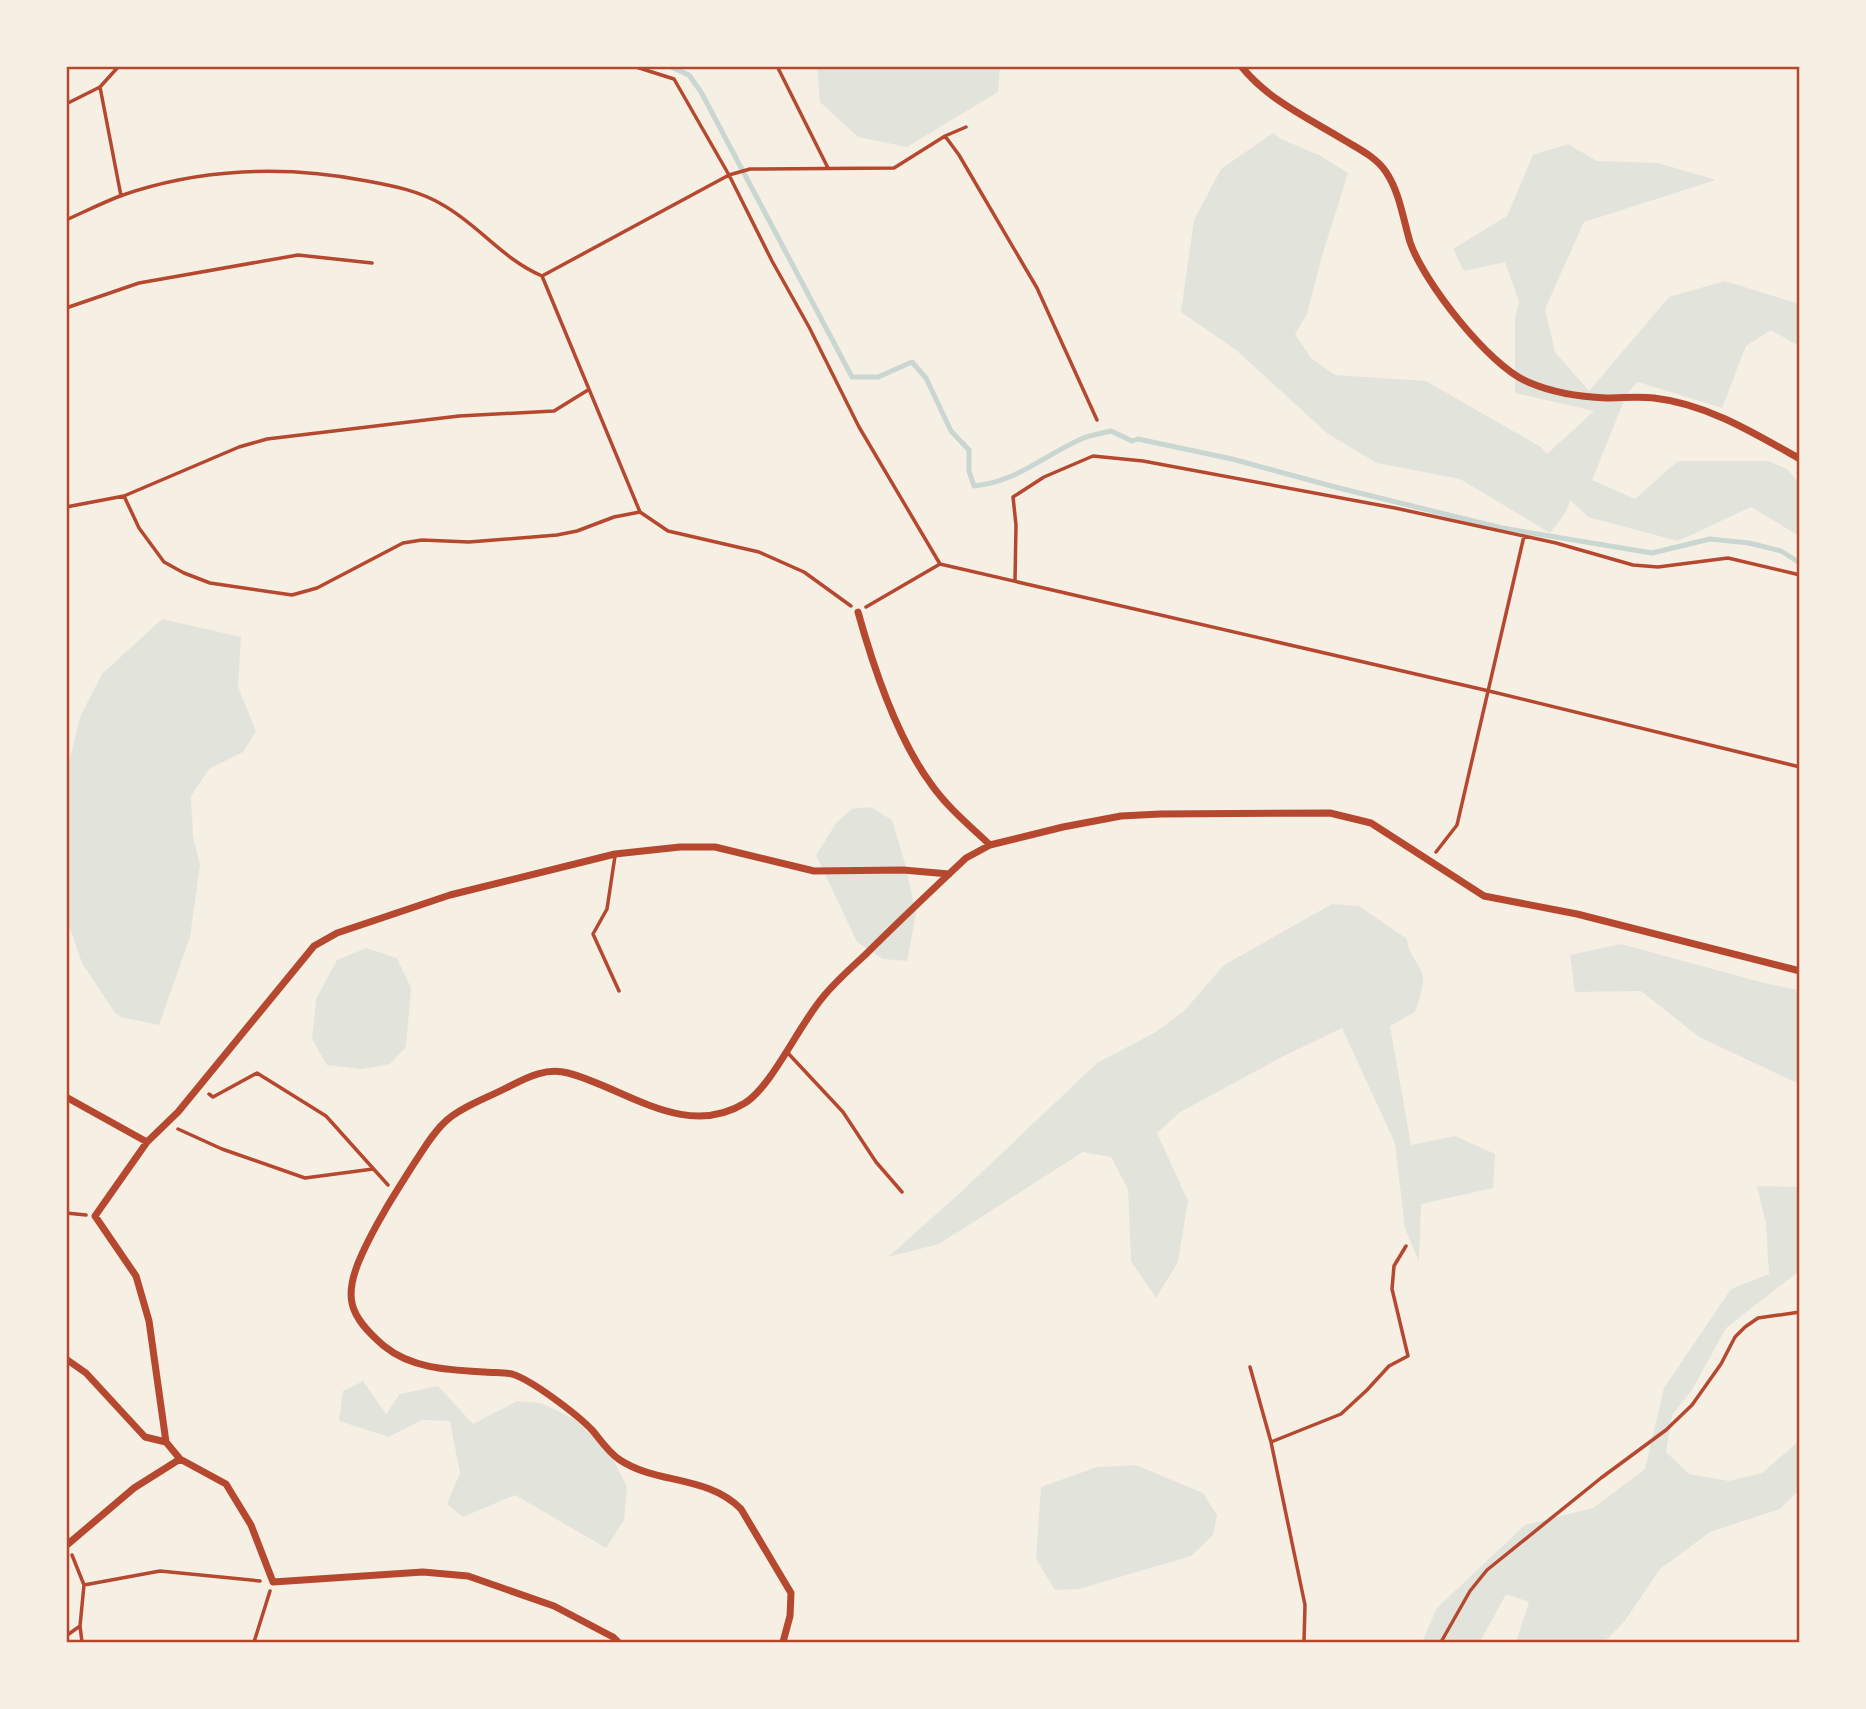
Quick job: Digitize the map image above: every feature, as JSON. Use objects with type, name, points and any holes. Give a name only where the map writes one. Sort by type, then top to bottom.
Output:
[{"type":"street","points":[[1241,66],[1285,105],[1373,158],[1386,172],[1398,196],[1411,243],[1423,272],[1491,356],[1507,370],[1526,382],[1549,389],[1603,398],[1652,398],[1705,410],[1800,459]]},
{"type":"street","points":[[858,612],[869,652],[911,752],[930,784],[990,845]]},
{"type":"street","points":[[783,1643],[790,1616],[791,1593],[741,1509],[730,1497],[667,1476],[635,1469],[616,1458],[590,1428],[559,1403],[511,1374],[436,1368],[398,1356],[383,1345],[355,1315],[350,1300],[358,1264],[395,1193],[434,1134],[449,1118],[529,1076],[548,1071],[568,1073],[654,1108],[689,1116],[724,1113],[746,1102],[763,1087],[785,1050],[824,995],[966,859],[990,845],[1121,816],[1330,813],[1371,823],[1483,896],[1577,914],[1800,971]]},
{"type":"street","points":[[618,1643],[613,1637],[554,1606],[468,1576],[423,1572],[273,1582],[251,1525],[226,1484],[180,1459],[166,1442],[149,1321],[136,1276],[95,1216],[148,1142],[198,1088],[314,946],[337,933],[450,895],[615,854],[680,847],[715,847],[814,871],[904,870],[949,874]]},
{"type":"street","points":[[66,1097],[148,1142]]},
{"type":"street","points":[[66,1359],[86,1373],[145,1437],[166,1442]]},
{"type":"street","points":[[68,1544],[134,1488],[180,1459]]},
{"type":"lane","points":[[615,854],[607,909],[593,933],[619,991]]},
{"type":"lane","points":[[785,1050],[844,1112],[876,1162],[902,1192]]},
{"type":"path","points":[[66,104],[100,88],[119,66]]},
{"type":"path","points":[[634,66],[674,79],[729,175],[859,427],[940,564]]},
{"type":"path","points":[[777,66],[828,168]]},
{"type":"path","points":[[100,88],[121,196]]},
{"type":"path","points":[[542,276],[729,175],[750,169],[894,168],[945,136],[966,127]]},
{"type":"path","points":[[945,136],[959,155],[1037,288],[1097,420]]},
{"type":"path","points":[[66,220],[121,196],[181,179],[230,172],[281,172],[353,178],[423,195],[443,204],[464,218],[485,239],[521,267],[542,276],[640,513],[668,531],[760,552],[804,572],[858,612],[940,564],[1489,691],[1800,767]]},
{"type":"path","points":[[66,308],[139,283],[298,255],[372,263]]},
{"type":"path","points":[[66,507],[124,496],[239,447],[267,439],[459,416],[554,411],[588,390]]},
{"type":"path","points":[[1016,581],[1013,497],[1044,477],[1093,456],[1143,461],[1395,508],[1556,543],[1633,565],[1658,567],[1728,558],[1800,575]]},
{"type":"path","points":[[124,496],[131,515],[164,562],[210,583],[292,595],[317,588],[403,543],[422,540],[469,542],[558,535],[614,517],[640,513]]},
{"type":"path","points":[[1430,860],[1457,825],[1524,536]]},
{"type":"path","points":[[198,1088],[213,1097],[257,1073],[326,1116],[395,1193]]},
{"type":"path","points":[[166,1124],[222,1149],[305,1178],[373,1169]]},
{"type":"path","points":[[66,1213],[95,1216]]},
{"type":"path","points":[[1272,1442],[1340,1414],[1367,1390],[1388,1366],[1408,1356],[1392,1289],[1394,1266],[1406,1246]]},
{"type":"path","points":[[1441,1643],[1470,1591],[1486,1570],[1601,1478],[1667,1430],[1692,1405],[1721,1364],[1735,1337],[1745,1327],[1758,1318],[1800,1312]]},
{"type":"path","points":[[1250,1367],[1272,1442],[1305,1605],[1304,1643]]},
{"type":"path","points":[[68,1544],[84,1585],[80,1626],[82,1643]]},
{"type":"path","points":[[84,1585],[160,1571],[273,1582],[254,1643]]},
{"type":"path","points":[[66,1636],[80,1626]]},
{"type":"shaded area","points":[[1000,66],[998,92],[907,147],[858,137],[820,102],[817,67]]},
{"type":"shaded area","points":[[1273,133],[1319,155],[1348,173],[1307,314],[1295,334],[1311,358],[1335,375],[1426,381],[1541,447],[1547,454],[1594,411],[1515,393],[1515,319],[1519,301],[1505,262],[1464,271],[1453,249],[1507,216],[1533,155],[1568,144],[1597,161],[1658,163],[1716,180],[1584,222],[1545,309],[1555,352],[1589,391],[1669,297],[1725,281],[1799,304],[1799,346],[1771,330],[1746,346],[1722,408],[1638,382],[1627,393],[1592,480],[1635,499],[1678,461],[1769,461],[1787,469],[1799,483],[1799,536],[1751,507],[1678,541],[1588,517],[1570,500],[1566,512],[1550,533],[1460,479],[1377,463],[1328,434],[1236,350],[1181,312],[1194,220],[1221,169]]},
{"type":"shaded area","points":[[162,619],[241,637],[238,687],[256,731],[243,752],[209,769],[191,796],[193,836],[200,865],[190,937],[159,1025],[121,1017],[115,1013],[82,963],[67,920],[67,771],[80,717],[102,674]]},
{"type":"shaded area","points":[[871,807],[892,820],[905,863],[916,914],[907,961],[883,959],[857,942],[816,855],[837,822],[852,809]]},
{"type":"shaded area","points":[[1332,904],[1359,906],[1407,939],[1422,972],[1423,986],[1415,1012],[1390,1026],[1411,1145],[1455,1136],[1495,1154],[1493,1188],[1421,1204],[1419,1261],[1405,1229],[1395,1143],[1342,1028],[1180,1112],[1157,1133],[1188,1201],[1178,1262],[1156,1298],[1131,1261],[1128,1189],[1111,1157],[1083,1152],[939,1244],[888,1257],[1097,1063],[1156,1032],[1185,1010],[1224,965]]},
{"type":"shaded area","points":[[1621,944],[1799,990],[1799,1084],[1699,1037],[1641,991],[1575,992],[1570,955]]},
{"type":"shaded area","points":[[366,948],[397,958],[411,988],[406,1047],[390,1064],[362,1069],[327,1065],[312,1039],[316,999],[337,960]]},
{"type":"shaded area","points":[[1757,1186],[1799,1187],[1799,1271],[1726,1328],[1692,1390],[1672,1415],[1666,1452],[1689,1474],[1729,1481],[1762,1473],[1799,1441],[1799,1490],[1780,1509],[1710,1532],[1660,1569],[1624,1622],[1604,1642],[1516,1642],[1529,1602],[1506,1594],[1480,1642],[1422,1642],[1437,1608],[1525,1525],[1593,1508],[1645,1469],[1664,1388],[1731,1289],[1769,1274],[1766,1224]]},
{"type":"shaded area","points":[[363,1381],[386,1414],[400,1394],[438,1386],[473,1424],[517,1401],[541,1403],[574,1419],[610,1453],[627,1487],[624,1520],[606,1548],[515,1495],[463,1517],[447,1504],[460,1473],[450,1421],[422,1420],[389,1437],[339,1421],[343,1391]]},
{"type":"shaded area","points":[[1136,1465],[1203,1493],[1217,1515],[1213,1535],[1191,1556],[1079,1589],[1055,1590],[1036,1559],[1041,1487],[1097,1467]]},
{"type":"waterway","points":[[669,66],[689,75],[701,92],[852,377],[878,377],[912,362],[926,378],[951,431],[969,450],[969,471],[974,486],[1003,480],[1083,438],[1111,431],[1132,441],[1138,439],[1232,459],[1502,528],[1652,553],[1710,539],[1749,543],[1781,551],[1800,563]]}]
